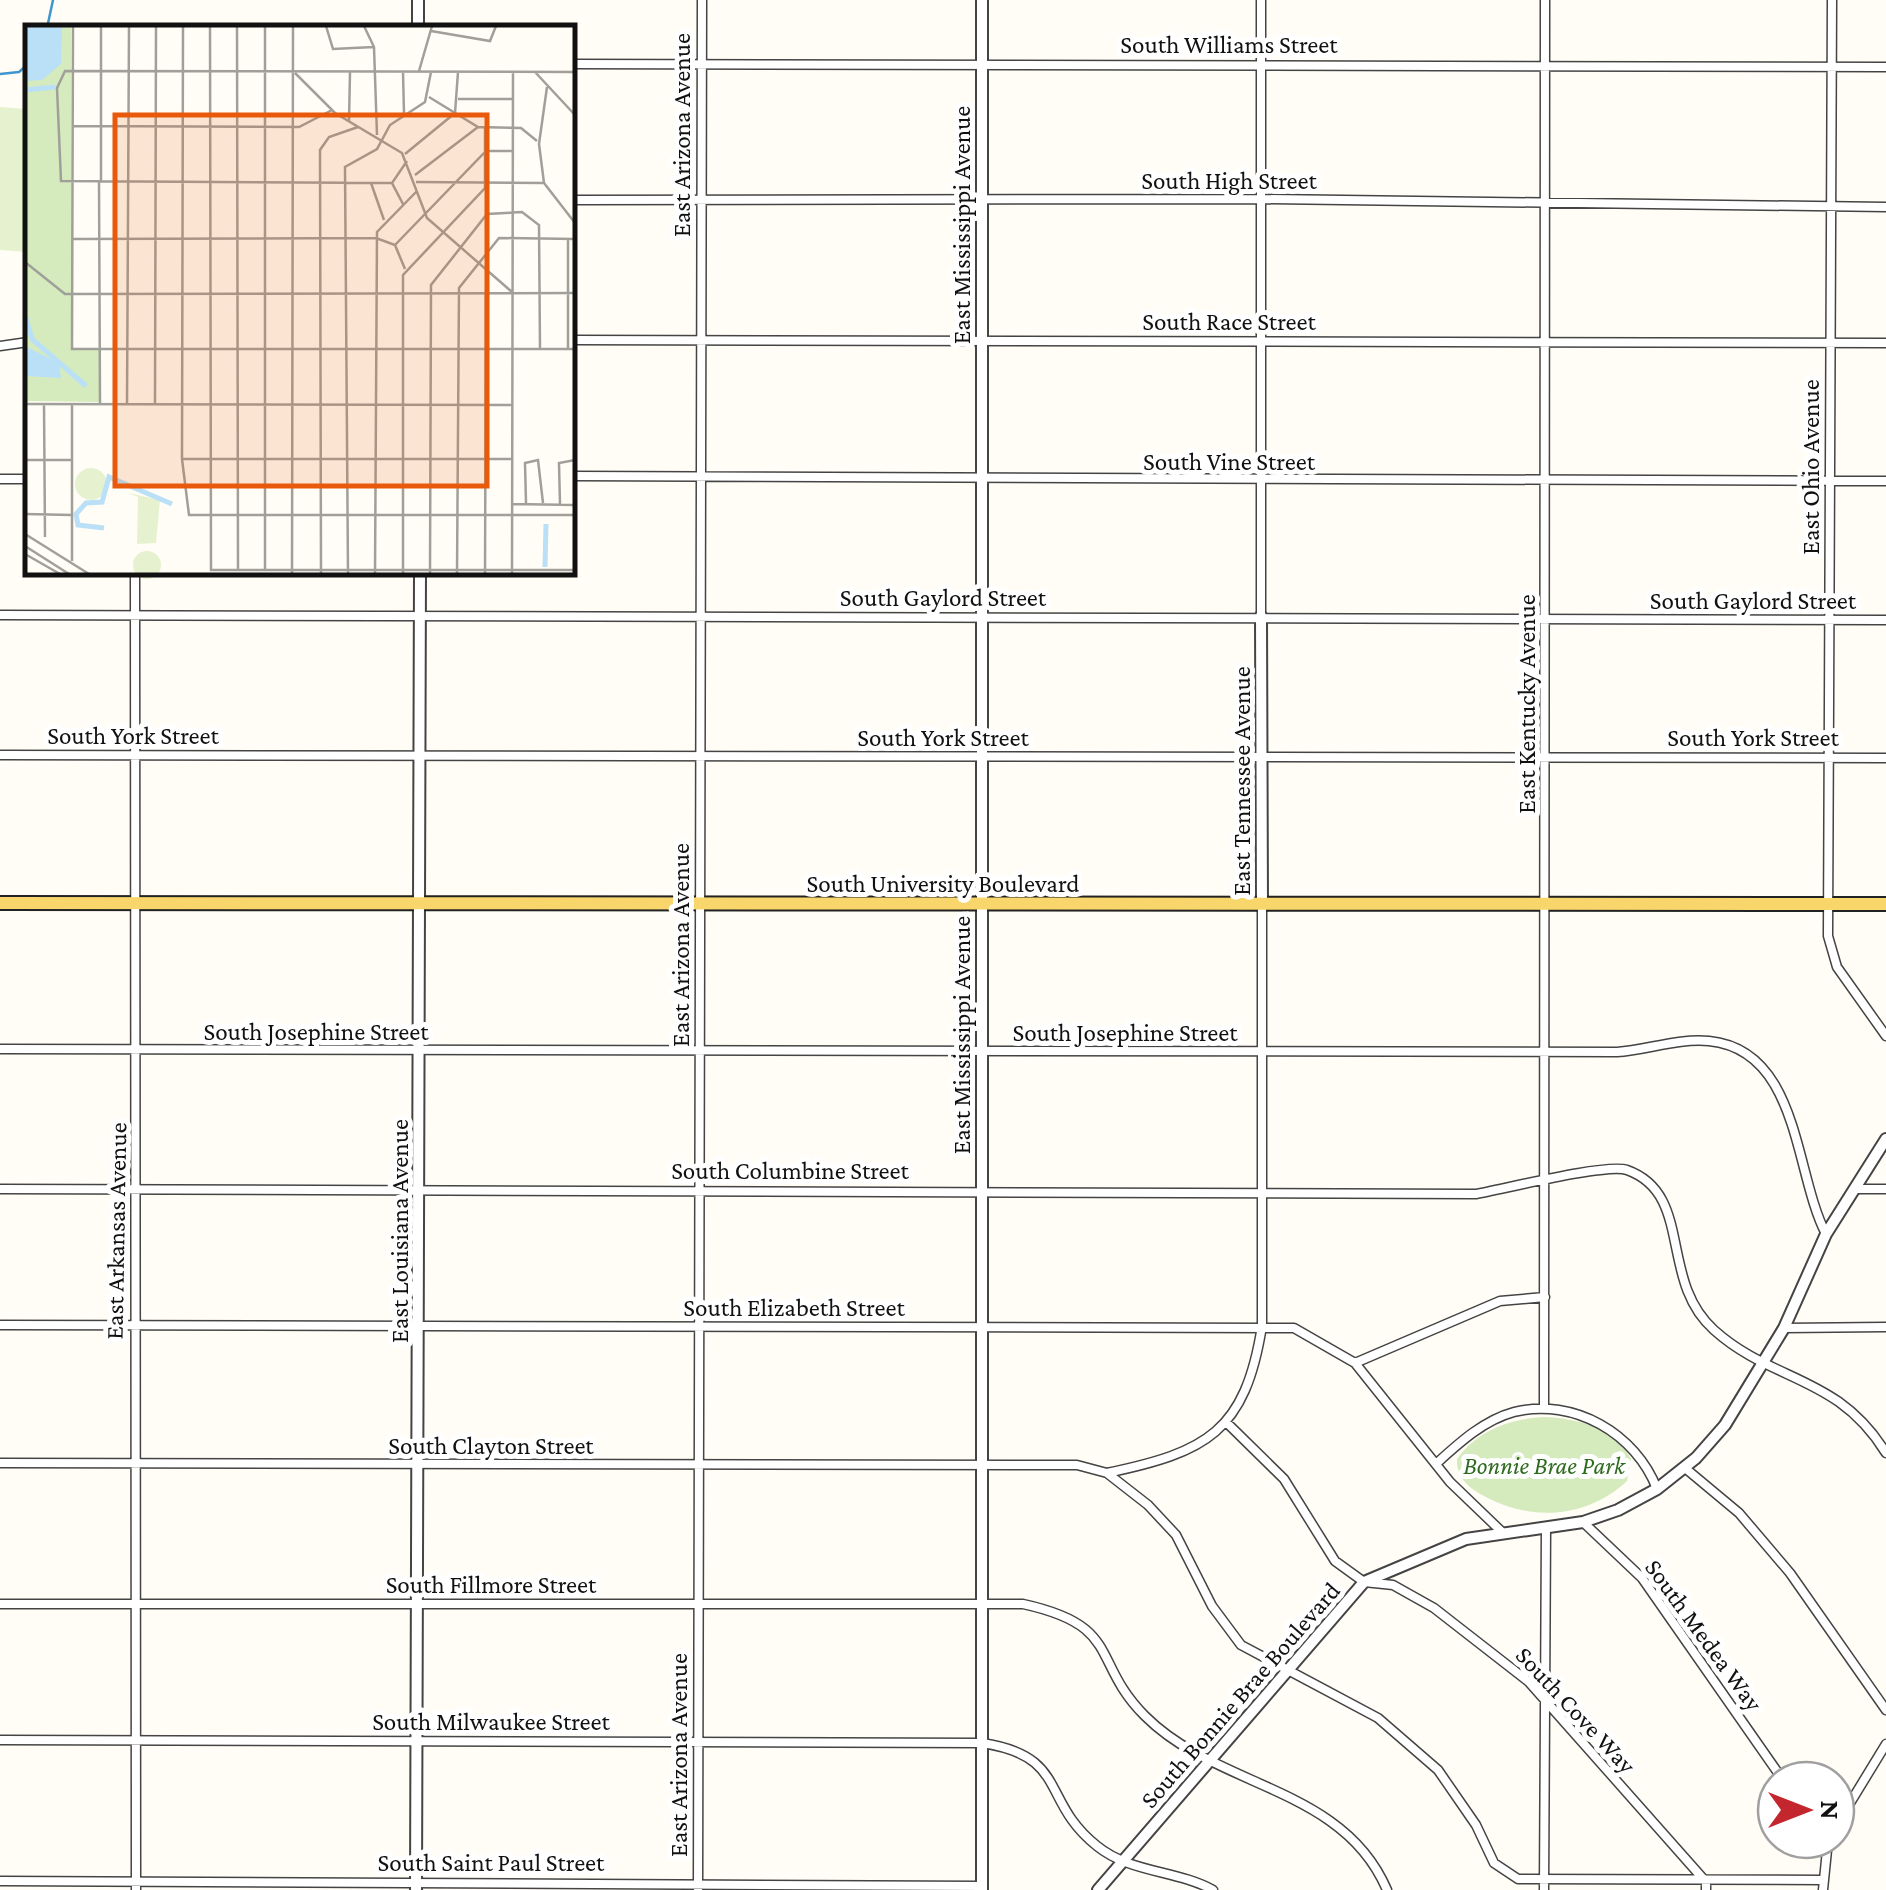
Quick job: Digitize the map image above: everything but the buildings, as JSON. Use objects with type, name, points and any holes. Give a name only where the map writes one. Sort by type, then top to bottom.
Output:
[{"type":"main road","name":"South University Boulevard","points":[[0,903],[1886,904]]},
{"type":"street","name":"East Arizona Avenue","points":[[698,1886],[702,0]]},
{"type":"street","name":"East Mississippi Avenue","points":[[982,0],[982,1888]]},
{"type":"street","name":"East Tennessee Avenue","points":[[1107,1472],[1192,1448],[1226,1422],[1238,1408],[1250,1381],[1262,1326],[1261,0]]},
{"type":"street","name":"East Kentucky Avenue","points":[[1544,1408],[1546,0]]},
{"type":"street","name":"East Ohio Avenue","points":[[1832,0],[1828,904],[1834,961],[1886,1036]]},
{"type":"street","name":"South Williams Street","points":[[575,64],[982,62],[1886,68]]},
{"type":"street","name":"South High Street","points":[[575,200],[1260,199],[1886,207]]},
{"type":"street","name":"South Race Street","points":[[575,340],[1886,343]]},
{"type":"street","points":[[0,346],[25,342]]},
{"type":"street","name":"South Vine Street","points":[[575,476],[1886,482]]},
{"type":"street","points":[[0,480],[25,479]]},
{"type":"street","name":"East Arkansas Avenue","points":[[135,575],[136,1886]]},
{"type":"street","name":"East Louisiana Avenue","points":[[416,1886],[420,575]]},
{"type":"street","name":"South Gaylord Street","points":[[0,615],[1886,620]]},
{"type":"street","name":"South York Street","points":[[0,755],[1886,758]]},
{"type":"street","name":"South Josephine Street","points":[[0,1049],[1617,1052],[1709,1041],[1747,1054],[1768,1074],[1800,1148],[1810,1205],[1826,1234]]},
{"type":"street","name":"South Bonnie Brae Boulevard","points":[[1098,1890],[1364,1582],[1466,1538],[1583,1522],[1657,1489],[1685,1468],[1726,1425],[1784,1328],[1826,1234],[1886,1138]]},
{"type":"street","name":"South Columbine Street","points":[[0,1189],[1476,1194],[1596,1169],[1622,1168],[1651,1181],[1667,1206],[1684,1292],[1713,1330],[1762,1362]]},
{"type":"street","points":[[1854,1190],[1886,1190]]},
{"type":"street","points":[[1355,1363],[1500,1300],[1545,1297]]},
{"type":"street","name":"South Elizabeth Street","points":[[0,1325],[1294,1328],[1355,1363],[1468,1502],[1502,1532]]},
{"type":"street","points":[[1784,1328],[1886,1327]]},
{"type":"street","points":[[1762,1362],[1840,1399],[1886,1453]]},
{"type":"street","points":[[1437,1463],[1500,1417],[1544,1408],[1576,1414],[1616,1433],[1641,1456],[1657,1489]]},
{"type":"street","name":"South Cove Way","points":[[1226,1422],[1284,1479],[1336,1561],[1364,1582],[1393,1585],[1434,1608],[1530,1682],[1545,1704],[1706,1886]]},
{"type":"street","name":"South Clayton Street","points":[[0,1463],[981,1464],[1077,1465],[1107,1472]]},
{"type":"street","points":[[1685,1468],[1739,1513],[1790,1572],[1886,1710]]},
{"type":"street","points":[[1107,1472],[1148,1504],[1176,1536],[1226,1628],[1241,1645],[1378,1718],[1438,1770],[1476,1826],[1494,1862],[1518,1879],[1544,1886],[1823,1885],[1825,1860]]},
{"type":"street","name":"South Medea Way","points":[[1583,1522],[1642,1578],[1769,1760]]},
{"type":"street","points":[[1544,1886],[1546,1527]]},
{"type":"street","name":"South Fillmore Street","points":[[0,1604],[1023,1604],[1080,1624],[1101,1642],[1141,1712],[1166,1736],[1209,1761],[1320,1811],[1370,1856],[1386,1890]]},
{"type":"street","name":"South Milwaukee Street","points":[[0,1740],[982,1743],[1031,1755],[1047,1773],[1064,1812],[1100,1849],[1122,1862]]},
{"type":"street","points":[[1856,1793],[1886,1744]]},
{"type":"street","points":[[1122,1862],[1214,1890]]},
{"type":"street","name":"South Saint Paul Street","points":[[0,1881],[136,1886],[982,1888]]},
{"type":"green space","points":[[0,107],[25,109],[25,252],[0,250]]},
{"type":"green space","name":"Bonnie Brae Park","points":[[1544,1417],[1582,1423],[1616,1440],[1631,1459],[1627,1481],[1594,1503],[1576,1509],[1538,1512],[1500,1504],[1464,1480],[1457,1459],[1475,1440],[1519,1420]]},
{"type":"waterway","points":[[48,25],[53,0]]},
{"type":"waterway","points":[[0,74],[19,72],[25,67]]}]
